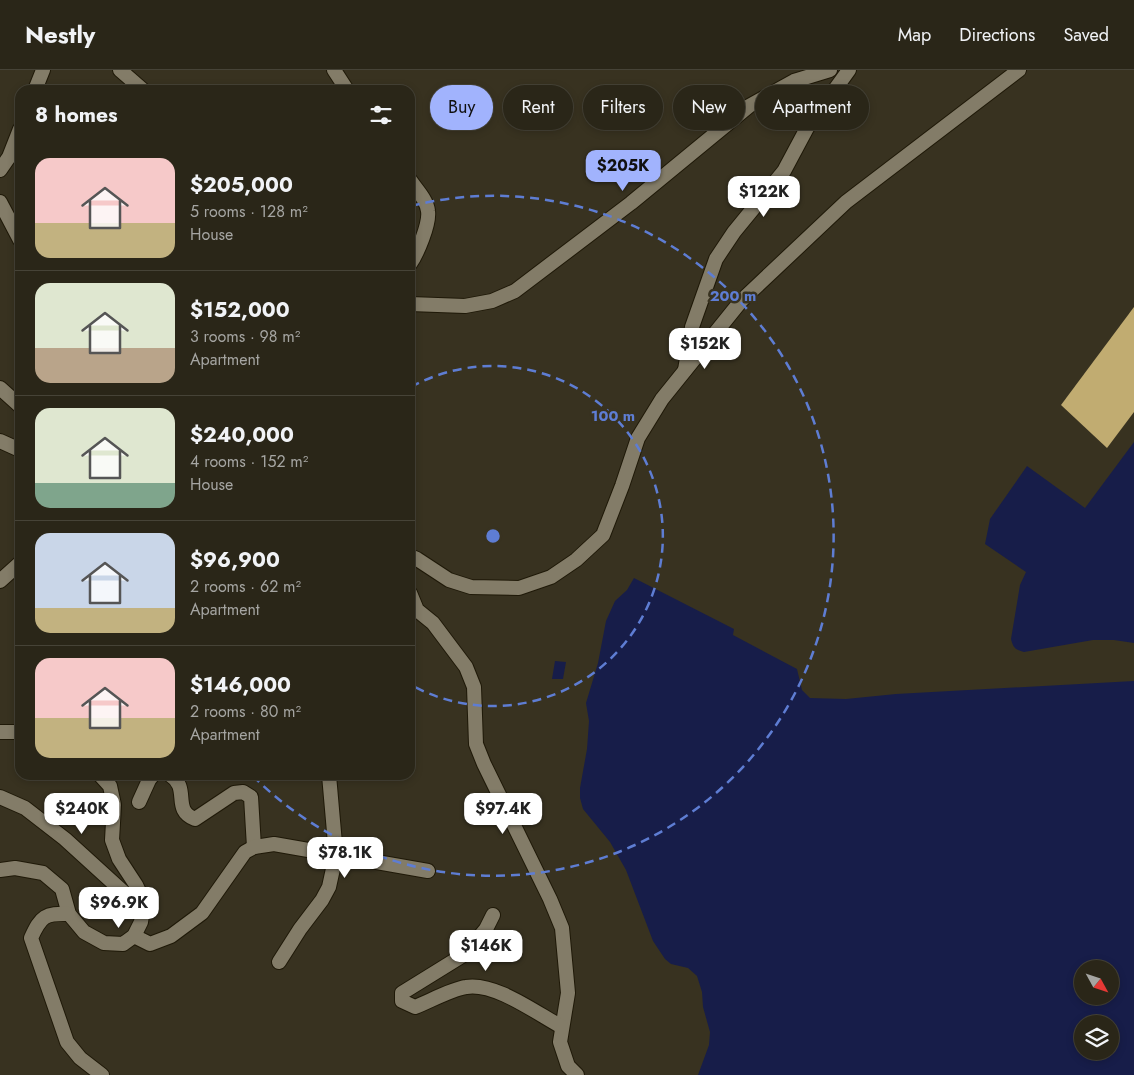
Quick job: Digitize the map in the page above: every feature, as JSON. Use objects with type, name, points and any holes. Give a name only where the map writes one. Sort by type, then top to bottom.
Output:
[{"type":"street","points":[[37,85],[43,70]]},
{"type":"street","points":[[120,70],[136,85]]},
{"type":"street","points":[[334,70],[343,85]]},
{"type":"street","points":[[415,304],[465,306],[492,301],[515,291],[632,203],[749,106],[811,70]]},
{"type":"street","points":[[794,81],[830,70]]},
{"type":"street","points":[[685,371],[692,327],[716,259],[734,232],[784,171],[807,128],[849,70]]},
{"type":"street","points":[[415,558],[449,580],[471,587],[519,588],[551,577],[576,560],[603,535],[638,438],[662,400],[741,301],[846,202],[1019,70]]},
{"type":"street","points":[[0,170],[9,157],[15,142]]},
{"type":"street","points":[[415,187],[428,210],[428,224],[415,253]]},
{"type":"street","points":[[0,202],[15,230]]},
{"type":"street","points":[[2,394],[15,403]]},
{"type":"street","points":[[0,441],[15,448]]},
{"type":"street","points":[[0,580],[15,567]]},
{"type":"street","points":[[415,605],[417,610],[433,623],[466,667],[474,687],[476,744],[562,928],[568,993],[560,1042],[568,1066],[577,1075]]},
{"type":"street","points":[[0,732],[15,732]]},
{"type":"street","points":[[0,870],[15,868],[43,873],[62,889],[69,914],[84,932],[104,943],[123,944],[134,936],[141,922],[144,902],[136,885],[119,859],[112,840],[114,805],[110,786],[105,780]]},
{"type":"street","points":[[139,802],[149,780]]},
{"type":"street","points":[[175,780],[181,790],[182,808],[188,816],[195,819],[234,792],[243,792],[251,797],[254,847]]},
{"type":"street","points":[[279,962],[329,887],[336,855],[329,780]]},
{"type":"street","points":[[0,797],[25,808],[66,839],[143,910]]},
{"type":"street","points":[[134,936],[150,944],[171,936],[202,913],[246,852],[254,847],[274,844],[428,872]]},
{"type":"street","points":[[69,914],[53,913],[38,921],[31,938],[67,1042],[80,1058],[102,1075]]},
{"type":"street","points":[[494,915],[486,929],[465,954],[402,993],[402,1001],[415,1007],[466,987],[487,987],[508,996],[562,1027]]},
{"type":"shaded area","points":[[1134,442],[1134,643],[1114,640],[1093,640],[1024,652],[1017,649],[1014,647],[1011,639],[1020,585],[1026,572],[985,544],[990,519],[1027,466],[1085,508]]},
{"type":"shaded area","points":[[634,578],[734,629],[733,635],[797,669],[802,690],[810,698],[846,699],[896,694],[1134,681],[1134,1075],[698,1075],[709,1045],[710,1032],[697,976],[688,968],[671,964],[665,959],[653,941],[626,870],[610,842],[583,809],[580,798],[589,721],[586,703],[598,663],[606,621],[615,601],[627,590]]},
{"type":"shaded area","points":[[555,661],[566,662],[563,679],[552,679]]},
{"type":"building","points":[[1134,307],[1134,412],[1107,448],[1061,405]]}]
